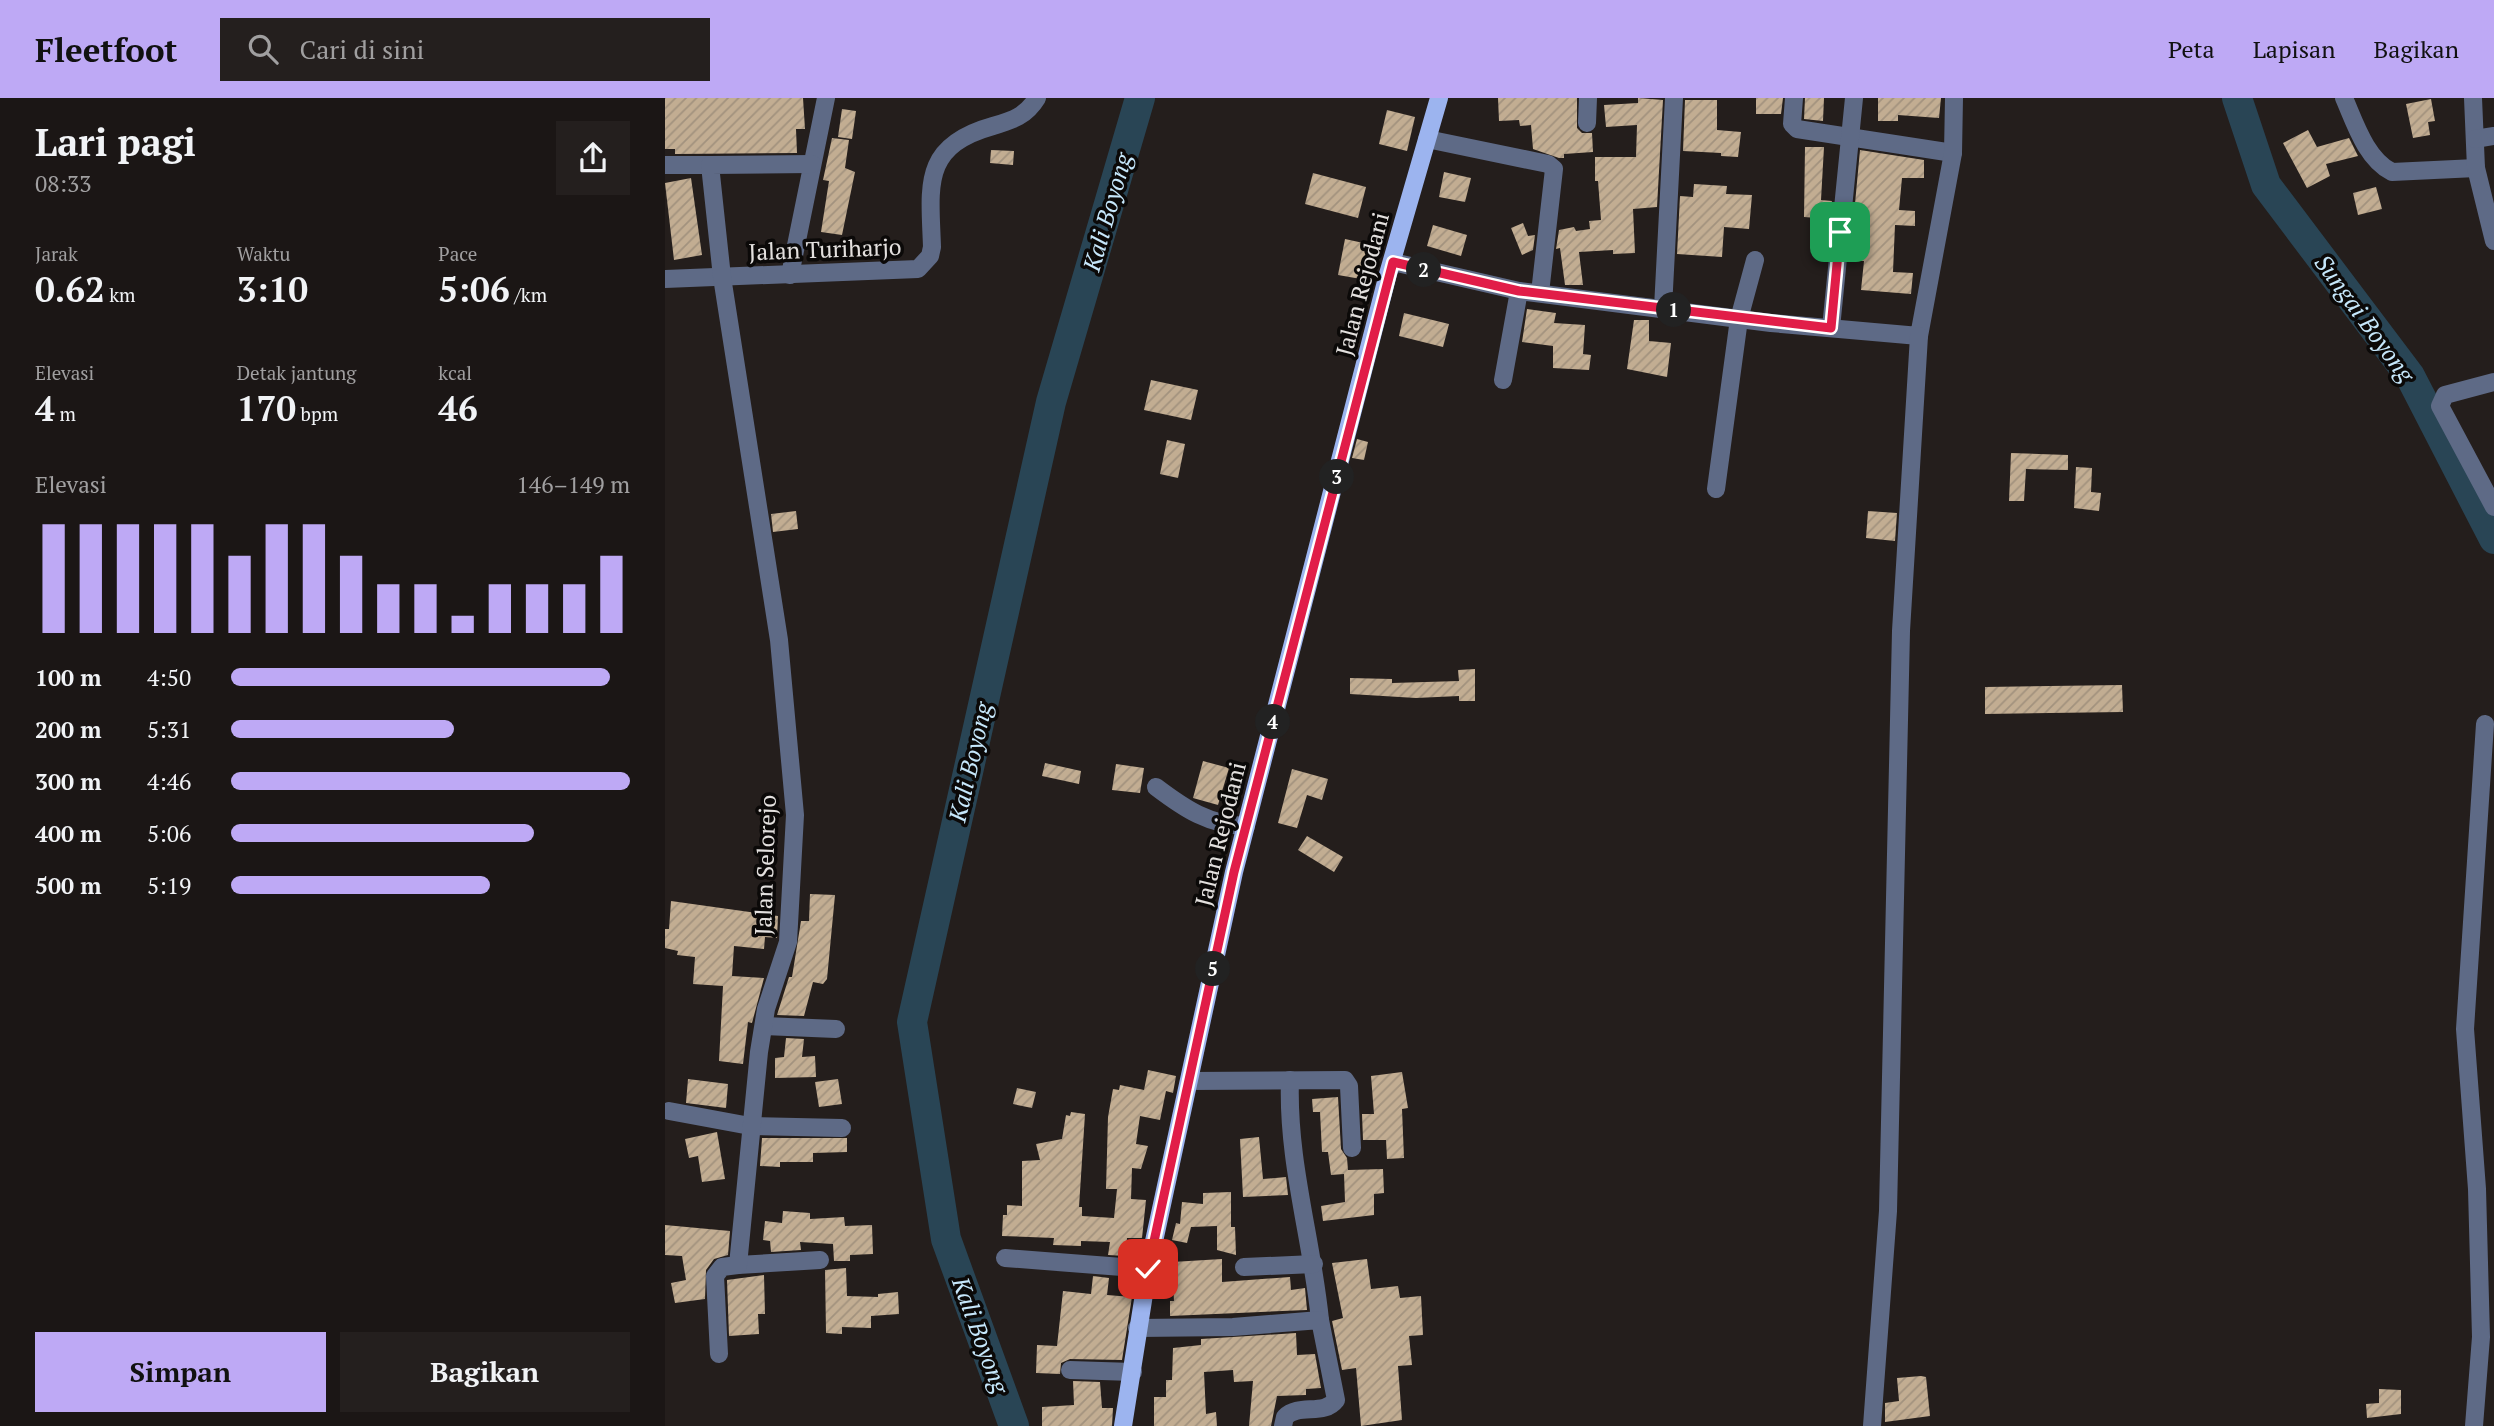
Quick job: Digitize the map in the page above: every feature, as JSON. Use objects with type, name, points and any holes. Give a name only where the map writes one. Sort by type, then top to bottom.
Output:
[{"type":"main road","name":"Jalan Rejodani","points":[[1123,1426],[1148,1269],[1234,872],[1393,262],[1439,98]]},
{"type":"street","points":[[790,275],[826,98]]},
{"type":"street","name":"Jalan Turiharjo","points":[[665,279],[918,270],[930,256],[932,247],[930,182],[939,159],[956,143],[983,128],[1028,113],[1037,98]]},
{"type":"street","points":[[1587,123],[1588,98]]},
{"type":"street","points":[[1663,309],[1674,98]]},
{"type":"street","points":[[1794,98],[1792,124],[1797,129],[1953,153]]},
{"type":"street","points":[[1831,328],[1854,98]]},
{"type":"street","points":[[1872,1426],[1888,1211],[1901,631],[1919,336],[1953,153],[1954,98]]},
{"type":"street","points":[[2344,98],[2356,127],[2382,167],[2392,172],[2476,168]]},
{"type":"street","points":[[2473,98],[2476,168],[2489,204],[2494,241]]},
{"type":"street","points":[[2475,139],[2494,136]]},
{"type":"street","points":[[1427,139],[1548,164],[1555,169],[1540,293]]},
{"type":"street","points":[[665,165],[812,164]]},
{"type":"street","name":"Jalan Selorejo","points":[[710,165],[722,277],[779,640],[795,815],[787,942],[766,1009],[750,1126],[738,1265]]},
{"type":"street","points":[[1716,489],[1739,319],[1755,260]]},
{"type":"street","points":[[1393,262],[1519,291],[1739,319],[1919,336]]},
{"type":"street","points":[[1503,380],[1519,291]]},
{"type":"street","points":[[2494,382],[2445,395],[2439,406],[2494,507]]},
{"type":"street","points":[[2474,1426],[2481,1337],[2477,1189],[2465,1029],[2485,724]]},
{"type":"street","points":[[1156,788],[1202,818],[1229,825],[1246,825]]},
{"type":"street","points":[[764,1026],[837,1029]]},
{"type":"street","points":[[1283,1426],[1285,1417],[1293,1410],[1329,1406],[1336,1399],[1291,1147],[1290,1080]]},
{"type":"street","points":[[1190,1081],[1348,1082],[1352,1148]]},
{"type":"street","points":[[669,1111],[750,1126],[842,1128]]},
{"type":"street","points":[[1005,1258],[1148,1269]]},
{"type":"street","points":[[719,1354],[716,1276],[722,1268],[820,1260]]},
{"type":"street","points":[[1244,1267],[1314,1264]]},
{"type":"street","points":[[1137,1328],[1233,1327],[1320,1320]]},
{"type":"street","points":[[1070,1370],[1133,1372]]},
{"type":"building","points":[[665,98],[803,98],[805,129],[796,129],[797,153],[675,154],[675,149],[665,149]]},
{"type":"building","points":[[1498,98],[1577,98],[1577,128],[1582,133],[1592,133],[1593,152],[1564,154],[1564,158],[1559,158],[1533,149],[1531,125],[1520,126],[1519,120],[1499,121]]},
{"type":"building","points":[[1638,98],[1663,100],[1657,207],[1633,209],[1635,253],[1613,254],[1613,250],[1579,252],[1583,285],[1565,285],[1560,248],[1556,249],[1559,230],[1574,227],[1576,231],[1590,229],[1589,221],[1601,220],[1598,181],[1595,181],[1595,157],[1636,157],[1637,125],[1606,127],[1604,105],[1638,103]]},
{"type":"building","points":[[1756,98],[1783,98],[1781,114],[1756,114]]},
{"type":"building","points":[[1805,98],[1824,98],[1823,121],[1804,119]]},
{"type":"building","points":[[1878,98],[1941,98],[1939,118],[1898,115],[1898,121],[1878,121]]},
{"type":"building","points":[[2431,99],[2435,121],[2428,122],[2430,135],[2413,138],[2406,104]]},
{"type":"building","points":[[1685,100],[1717,100],[1717,130],[1741,132],[1738,157],[1721,156],[1721,153],[1683,151]]},
{"type":"building","points":[[842,109],[856,111],[852,139],[838,137]]},
{"type":"building","points":[[1387,110],[1415,117],[1407,151],[1379,144]]},
{"type":"building","points":[[2308,130],[2317,147],[2349,138],[2358,156],[2326,164],[2330,176],[2307,188],[2283,143]]},
{"type":"building","points":[[832,138],[849,140],[845,168],[855,172],[842,235],[821,232],[829,181],[823,180]]},
{"type":"building","points":[[1805,147],[1824,147],[1821,200],[1832,201],[1830,219],[1804,217]]},
{"type":"building","points":[[991,150],[1014,151],[1013,165],[990,163]]},
{"type":"building","points":[[1860,150],[1924,160],[1924,178],[1902,178],[1899,210],[1915,211],[1915,226],[1895,225],[1893,272],[1913,273],[1911,294],[1861,290],[1864,261],[1858,261],[1859,225],[1853,225]]},
{"type":"building","points":[[1444,172],[1471,178],[1465,202],[1439,197]]},
{"type":"building","points":[[1313,173],[1366,187],[1358,218],[1305,204]]},
{"type":"building","points":[[691,178],[702,255],[674,260],[665,183]]},
{"type":"building","points":[[1694,184],[1727,186],[1726,194],[1752,195],[1749,229],[1724,227],[1722,257],[1677,254],[1680,196],[1693,197]]},
{"type":"building","points":[[2376,187],[2382,209],[2358,215],[2353,193]]},
{"type":"building","points":[[1523,223],[1528,236],[1535,235],[1533,250],[1522,255],[1511,228]]},
{"type":"building","points":[[1433,225],[1467,235],[1461,256],[1427,246]]},
{"type":"building","points":[[1345,239],[1368,244],[1361,279],[1338,275]]},
{"type":"building","points":[[1527,309],[1556,313],[1554,323],[1585,325],[1583,354],[1591,355],[1589,370],[1553,368],[1553,346],[1522,342]]},
{"type":"building","points":[[1404,313],[1449,324],[1443,347],[1399,336]]},
{"type":"building","points":[[1634,320],[1649,320],[1649,341],[1671,343],[1667,377],[1627,369]]},
{"type":"building","points":[[1151,380],[1198,390],[1191,420],[1144,410]]},
{"type":"building","points":[[1357,439],[1368,442],[1364,460],[1352,458]]},
{"type":"building","points":[[1167,440],[1185,444],[1178,478],[1160,474]]},
{"type":"building","points":[[2011,453],[2068,455],[2068,470],[2026,469],[2024,501],[2009,501]]},
{"type":"building","points":[[2076,467],[2092,468],[2091,492],[2101,493],[2099,511],[2074,508]]},
{"type":"building","points":[[796,511],[798,529],[773,532],[771,514]]},
{"type":"building","points":[[1868,511],[1897,513],[1895,541],[1866,538]]},
{"type":"building","points":[[1475,669],[1475,701],[1459,701],[1459,696],[1416,698],[1350,694],[1350,678],[1392,679],[1392,683],[1459,681],[1458,670]]},
{"type":"building","points":[[2122,685],[2123,712],[1985,714],[1985,687]]},
{"type":"building","points":[[1203,761],[1229,768],[1218,805],[1193,798]]},
{"type":"building","points":[[1045,763],[1081,771],[1079,784],[1042,776]]},
{"type":"building","points":[[1116,764],[1144,768],[1140,793],[1112,790]]},
{"type":"building","points":[[1292,769],[1328,779],[1322,800],[1307,795],[1297,828],[1278,823]]},
{"type":"building","points":[[1307,836],[1343,857],[1334,872],[1298,850]]},
{"type":"building","points":[[810,894],[835,895],[827,979],[823,984],[813,982],[804,1016],[777,1015],[789,977],[792,977],[801,921],[809,921]]},
{"type":"building","points":[[671,901],[778,916],[777,938],[765,937],[764,949],[734,946],[732,976],[764,978],[752,1023],[748,1022],[743,1064],[719,1061],[723,986],[693,984],[695,957],[677,955],[678,951],[665,948],[665,929],[669,929]]},
{"type":"building","points":[[786,1038],[804,1039],[802,1057],[815,1056],[816,1077],[775,1078],[775,1058],[784,1057]]},
{"type":"building","points":[[1148,1070],[1176,1076],[1173,1093],[1166,1091],[1160,1120],[1140,1116],[1136,1144],[1148,1146],[1141,1169],[1132,1168],[1131,1199],[1146,1200],[1142,1238],[1127,1238],[1125,1256],[1108,1255],[1110,1242],[1081,1241],[1081,1246],[1053,1245],[1054,1238],[1002,1236],[1003,1215],[1007,1215],[1007,1205],[1022,1206],[1022,1161],[1040,1160],[1036,1144],[1062,1139],[1066,1115],[1070,1116],[1071,1112],[1085,1114],[1079,1207],[1082,1207],[1082,1216],[1114,1218],[1117,1189],[1106,1189],[1108,1117],[1113,1089],[1119,1090],[1120,1085],[1144,1090]]},
{"type":"building","points":[[1402,1072],[1408,1108],[1402,1109],[1404,1158],[1387,1159],[1386,1140],[1363,1140],[1362,1114],[1374,1114],[1371,1076]]},
{"type":"building","points":[[688,1079],[728,1084],[726,1108],[686,1103]]},
{"type":"building","points":[[838,1079],[842,1104],[819,1107],[815,1082]]},
{"type":"building","points":[[1017,1088],[1036,1092],[1032,1108],[1013,1104]]},
{"type":"building","points":[[1338,1097],[1341,1149],[1347,1158],[1348,1170],[1383,1169],[1384,1193],[1374,1194],[1374,1215],[1323,1221],[1321,1206],[1345,1202],[1344,1174],[1331,1175],[1328,1152],[1322,1152],[1320,1112],[1313,1112],[1312,1099]]},
{"type":"building","points":[[717,1132],[725,1179],[702,1182],[698,1156],[689,1158],[685,1139]]},
{"type":"building","points":[[1259,1137],[1263,1179],[1286,1177],[1288,1195],[1243,1197],[1240,1139]]},
{"type":"building","points":[[762,1138],[847,1138],[847,1152],[813,1153],[813,1162],[780,1162],[780,1167],[760,1166]]},
{"type":"building","points":[[1231,1192],[1231,1227],[1235,1227],[1236,1255],[1217,1250],[1217,1226],[1191,1227],[1187,1243],[1172,1240],[1176,1223],[1180,1224],[1182,1202],[1203,1204],[1203,1193]]},
{"type":"building","points":[[783,1211],[810,1213],[810,1219],[844,1217],[845,1226],[872,1225],[873,1254],[850,1255],[850,1261],[834,1261],[833,1244],[800,1242],[801,1250],[771,1252],[770,1241],[763,1240],[765,1221],[782,1223]]},
{"type":"building","points":[[665,1225],[730,1231],[728,1255],[714,1259],[706,1270],[705,1299],[675,1303],[671,1283],[686,1280],[682,1256],[665,1255]]},
{"type":"building","points":[[1222,1259],[1222,1282],[1290,1277],[1291,1290],[1305,1288],[1307,1310],[1170,1316],[1170,1301],[1174,1301],[1172,1262]]},
{"type":"building","points":[[1367,1259],[1371,1289],[1398,1286],[1400,1298],[1421,1296],[1423,1335],[1409,1336],[1412,1365],[1398,1366],[1402,1420],[1361,1426],[1356,1368],[1342,1370],[1332,1321],[1343,1318],[1332,1263]]},
{"type":"building","points":[[846,1268],[847,1296],[878,1297],[878,1294],[898,1292],[899,1314],[871,1316],[871,1328],[842,1327],[842,1334],[826,1333],[825,1270]]},
{"type":"building","points":[[764,1275],[765,1314],[758,1314],[759,1334],[729,1336],[727,1280]]},
{"type":"building","points":[[1093,1276],[1109,1278],[1107,1295],[1132,1297],[1122,1360],[1070,1359],[1061,1363],[1060,1374],[1036,1373],[1037,1345],[1057,1346],[1063,1291],[1091,1294]]},
{"type":"building","points":[[1296,1333],[1297,1355],[1315,1354],[1321,1388],[1306,1389],[1306,1395],[1277,1396],[1271,1426],[1249,1426],[1253,1381],[1234,1382],[1233,1370],[1204,1372],[1206,1414],[1216,1412],[1217,1426],[1154,1426],[1154,1397],[1166,1397],[1166,1380],[1172,1380],[1173,1348],[1201,1345],[1201,1339]]},
{"type":"building","points":[[1926,1377],[1930,1416],[1885,1422],[1885,1403],[1899,1401],[1897,1378]]},
{"type":"building","points":[[1073,1381],[1100,1382],[1102,1408],[1113,1408],[1112,1426],[1042,1426],[1042,1407],[1074,1405]]},
{"type":"building","points":[[2379,1389],[2401,1390],[2401,1414],[2367,1418],[2366,1404],[2379,1403]]},
{"type":"waterway","name":"Kali Boyong","points":[[1014,1426],[946,1239],[912,1022],[1051,402],[1140,98]]},
{"type":"waterway","name":"Sungai Boyong","points":[[2237,98],[2266,185],[2410,376],[2494,539]]},
{"type":"route","points":[[1148,1269],[1234,872],[1393,262],[1457,279],[1519,291],[1771,323],[1831,328],[1840,232]]}]
